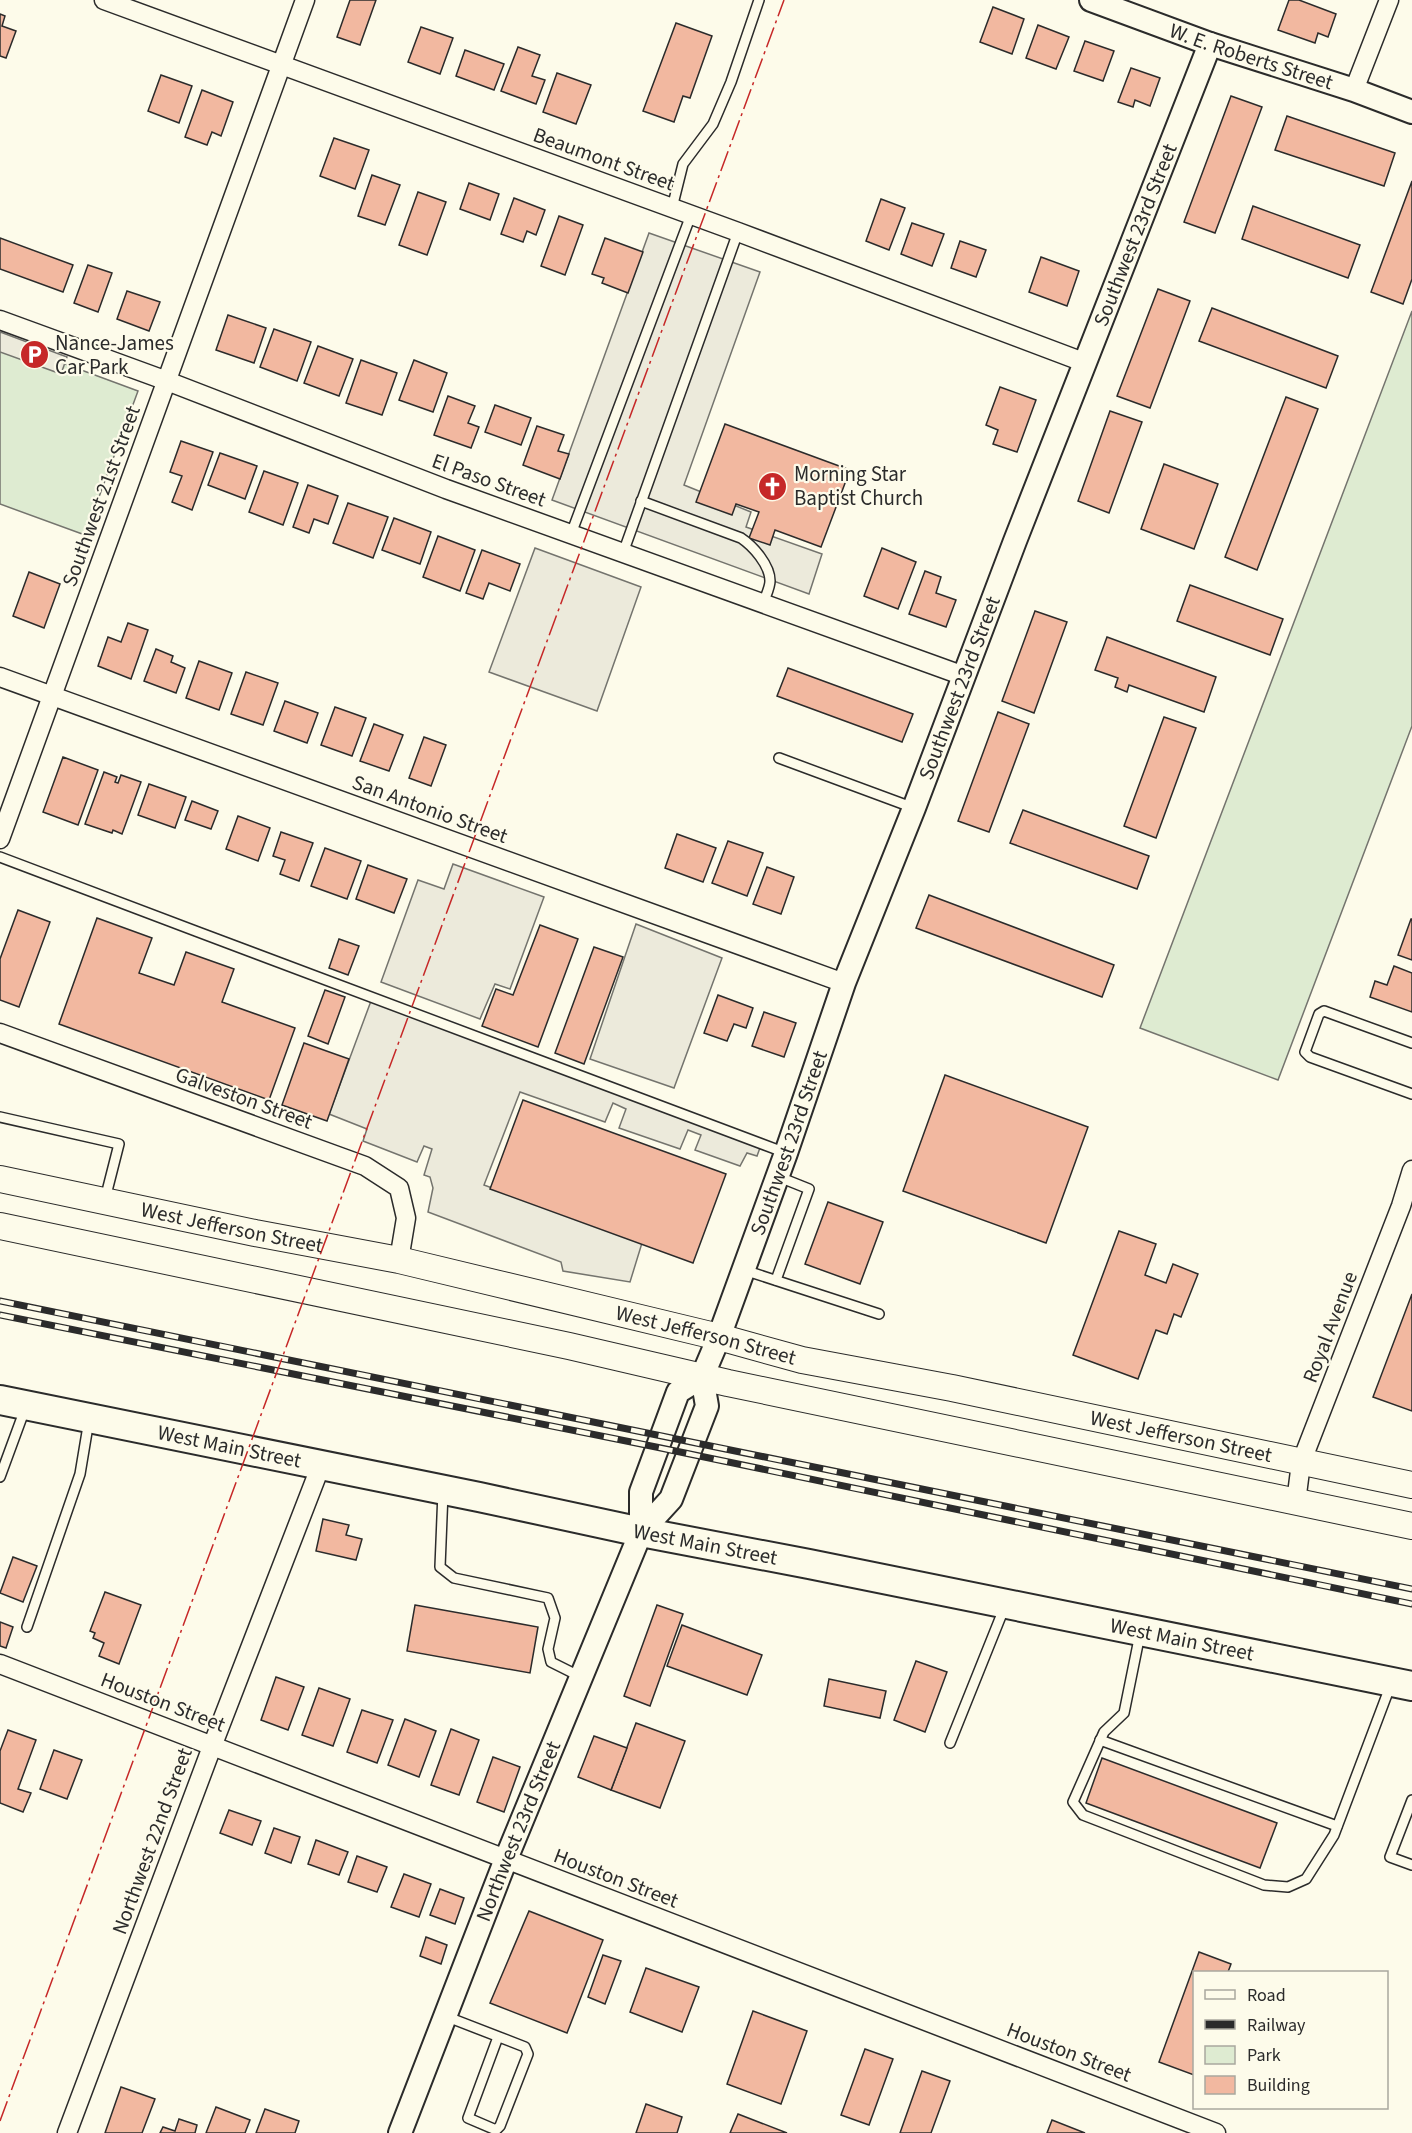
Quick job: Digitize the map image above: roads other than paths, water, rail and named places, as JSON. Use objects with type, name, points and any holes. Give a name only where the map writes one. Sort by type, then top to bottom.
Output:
[{"type":"main road","name":"West Jefferson Street","points":[[0,1179],[255,1233],[399,1260],[719,1337],[802,1360],[952,1388],[1412,1485]]},
{"type":"main road","name":"West Jefferson Street","points":[[0,1226],[569,1346],[702,1377],[1412,1526]]},
{"type":"main road","points":[[1014,1442],[1019,1402]]},
{"type":"main road","name":"West Main Street","points":[[13,1403],[641,1532],[1006,1603],[1402,1684]]},
{"type":"street","name":"Beaumont Street","points":[[104,0],[738,232],[1086,363]]},
{"type":"street","name":"Southwest 21st Street","points":[[0,839],[305,0]]},
{"type":"street","name":"W. E. Roberts Street","points":[[1091,0],[1210,44],[1354,90],[1412,112]]},
{"type":"street","points":[[1354,90],[1389,0]]},
{"type":"street","name":"Southwest 23rd Street","points":[[719,1337],[778,1176],[844,983],[1210,44]]},
{"type":"street","name":"El Paso Street","points":[[0,320],[434,484],[964,676]]},
{"type":"street","name":"San Antonio Street","points":[[0,677],[844,983]]},
{"type":"street","name":"Galveston Street","points":[[0,1033],[365,1166],[399,1188],[406,1218],[399,1260]]},
{"type":"street","name":"Royal Avenue","points":[[1296,1502],[1301,1463],[1407,1207],[1412,1170]]},
{"type":"street","points":[[702,1377],[719,1337]]},
{"type":"street","name":"Northwest 23rd Street","points":[[406,2131],[445,2016],[506,1859],[641,1532],[671,1499],[707,1406],[702,1377],[678,1392],[640,1492],[641,1532]]},
{"type":"street","name":"Northwest 22nd Street","points":[[67,2133],[321,1465]]},
{"type":"street","name":"Houston Street","points":[[0,1664],[213,1744],[1216,2133]]},
{"type":"lane","points":[[672,208],[683,164],[713,124],[731,82],[759,0]]},
{"type":"lane","points":[[571,534],[691,215]]},
{"type":"lane","points":[[623,553],[738,232]]},
{"type":"lane","points":[[641,501],[741,538],[749,544],[769,572],[770,583],[763,604]]},
{"type":"lane","points":[[779,758],[914,808]]},
{"type":"lane","points":[[0,857],[383,1001],[498,1047],[786,1153]]},
{"type":"lane","points":[[1412,1043],[1324,1011],[1319,1014],[1305,1052],[1310,1057],[1412,1094]]},
{"type":"lane","points":[[0,1117],[119,1144],[105,1201]]},
{"type":"lane","points":[[776,1280],[809,1189],[778,1176]]},
{"type":"lane","points":[[744,1270],[879,1314]]},
{"type":"lane","points":[[0,1478],[13,1403]]},
{"type":"lane","points":[[27,1627],[80,1474],[89,1418]]},
{"type":"lane","points":[[443,1490],[440,1567],[454,1578],[548,1598],[555,1618],[548,1649],[551,1662],[581,1677]]},
{"type":"lane","points":[[950,1743],[1006,1603]]},
{"type":"lane","points":[[1140,1631],[1124,1713],[1104,1732],[1073,1802],[1083,1815],[1264,1885],[1288,1887],[1306,1879],[1334,1835],[1402,1684]]},
{"type":"lane","points":[[1100,1740],[1337,1826]]},
{"type":"lane","points":[[1412,1800],[1390,1857],[1412,1865]]},
{"type":"lane","points":[[445,2016],[525,2047],[528,2054],[500,2126],[496,2130],[468,2118],[498,2037]]},
{"type":"railway","points":[[0,1301],[1412,1589]]},
{"type":"railway","points":[[0,1315],[656,1447],[1412,1604]]},
{"type":"place","name":"Nance-James Car Park","points":[[34,355]]},
{"type":"place","name":"Morning Star Baptist Church","points":[[773,486]]}]
